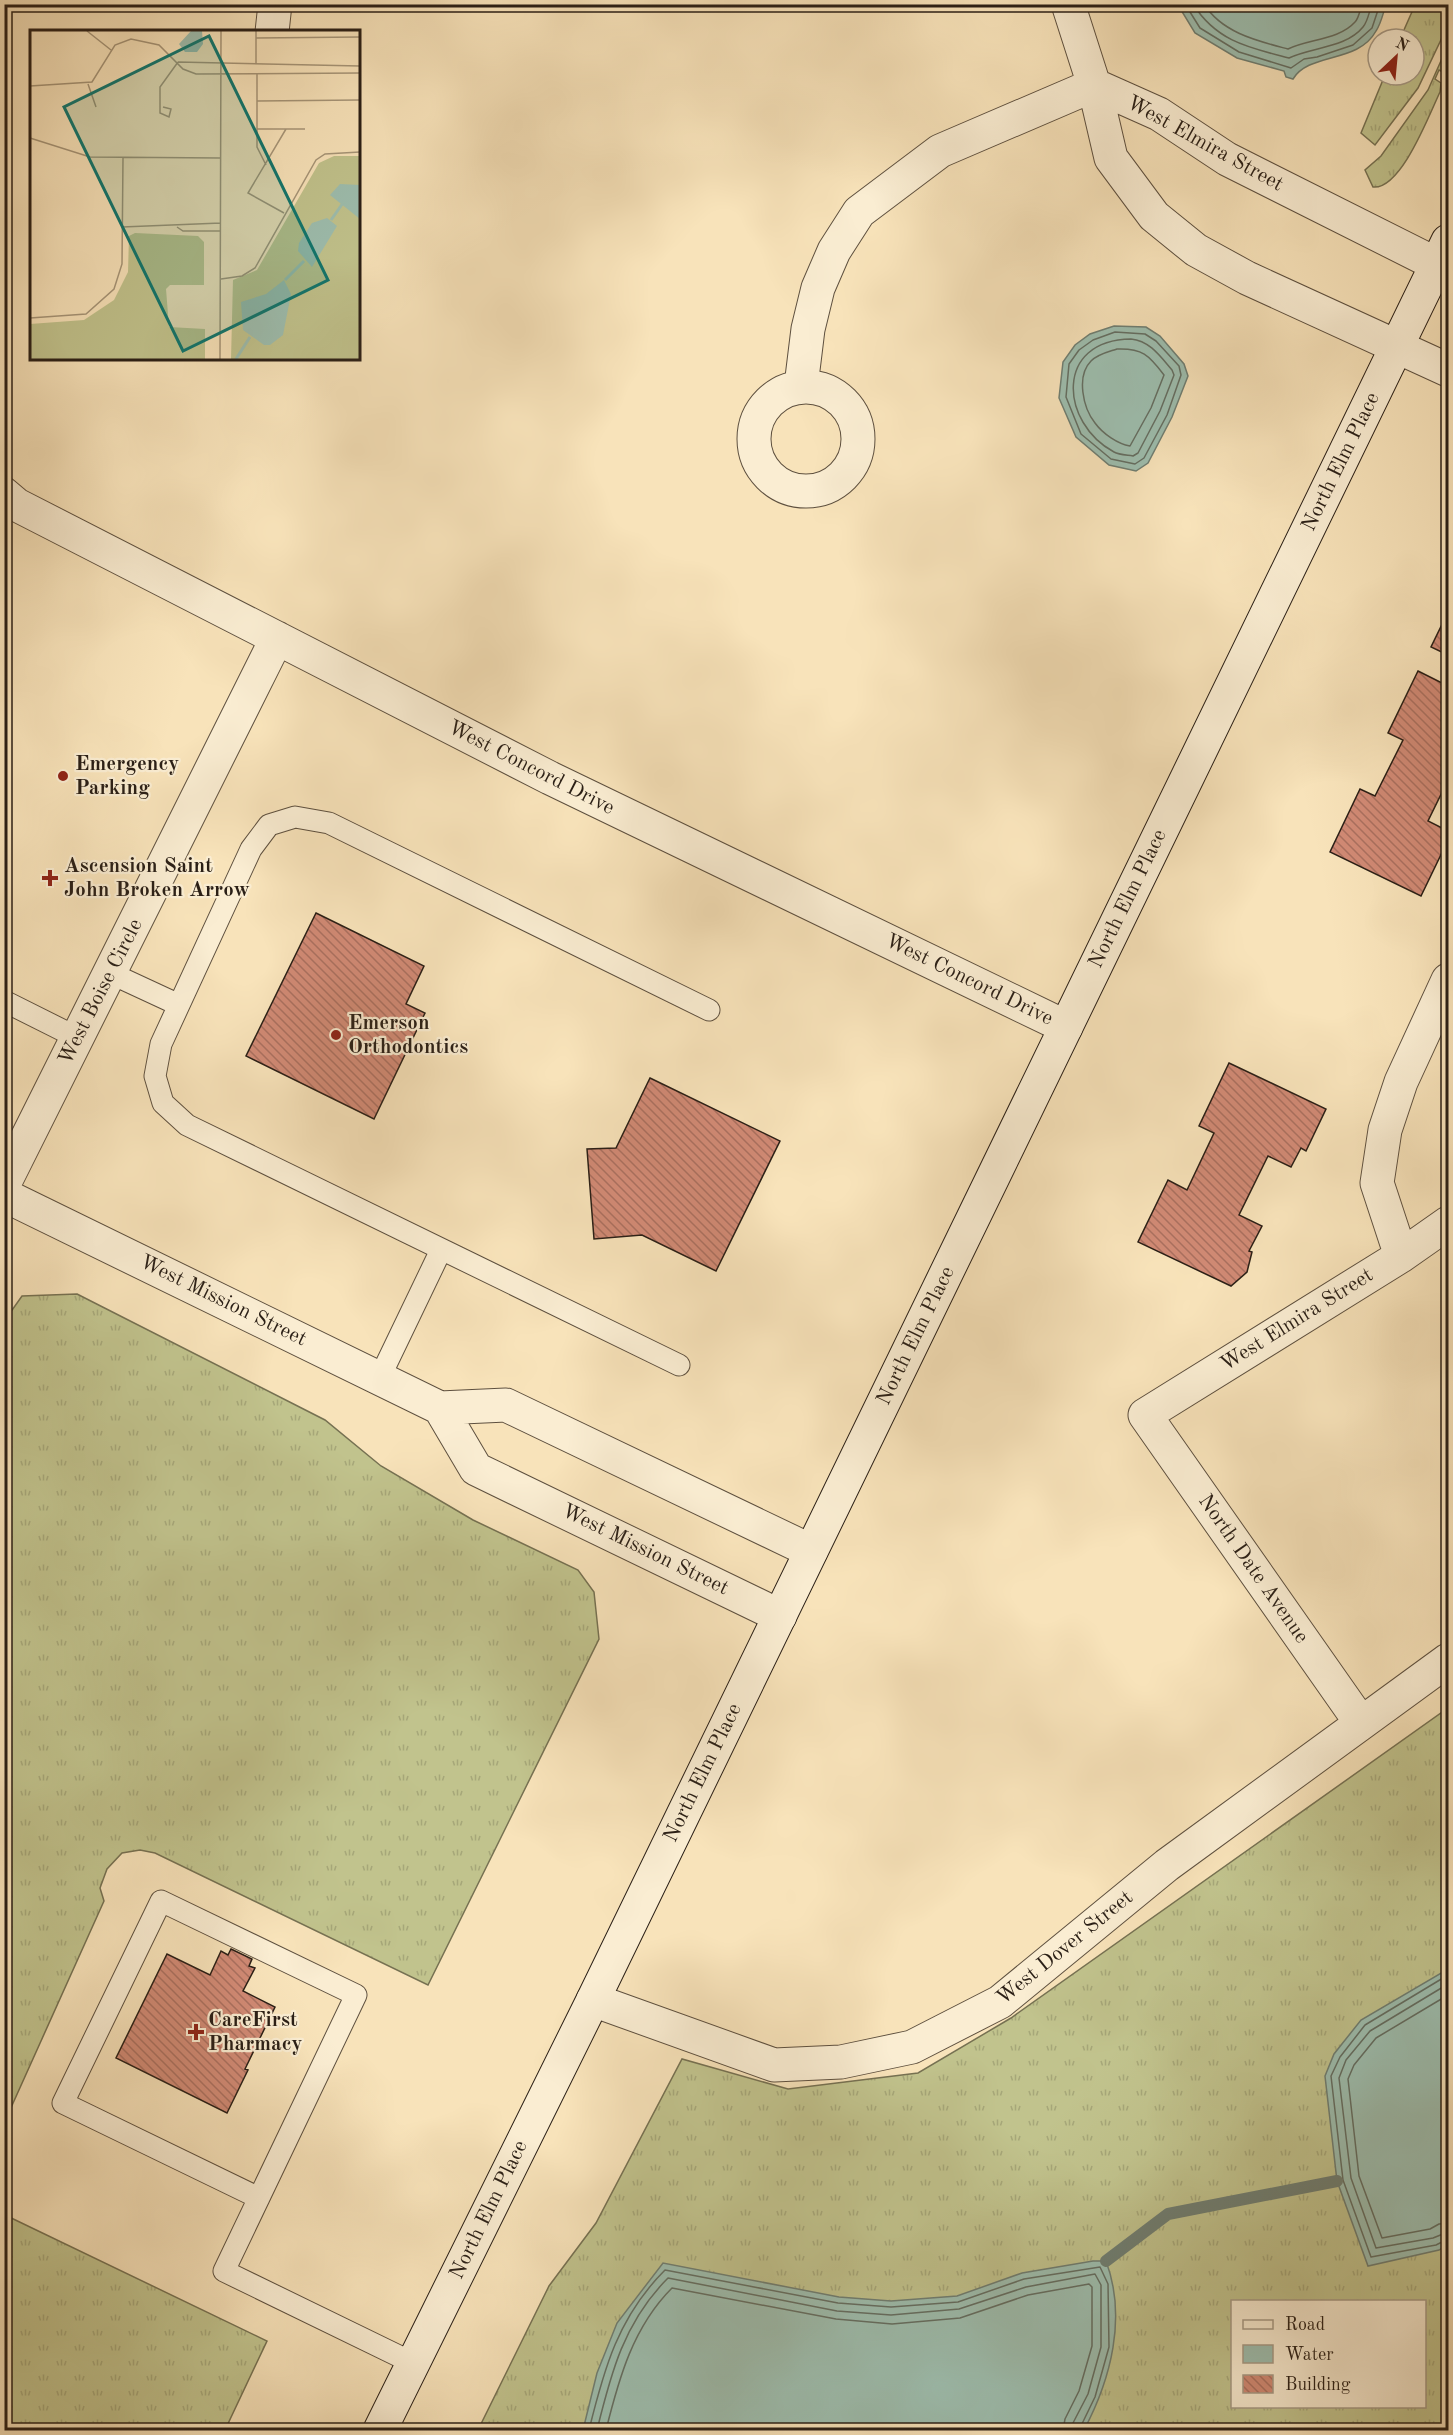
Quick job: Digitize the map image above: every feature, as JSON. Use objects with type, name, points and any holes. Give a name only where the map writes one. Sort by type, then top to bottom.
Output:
[{"type":"street","points":[[272,30],[275,4]]},
{"type":"street","points":[[801,387],[808,329],[818,288],[834,251],[859,212],[940,151],[1094,85],[1068,4]]},
{"type":"street","name":"West Elmira Street","points":[[1094,85],[1159,114],[1227,159],[1445,258]]},
{"type":"street","name":"West Elmira Street","points":[[1094,85],[1111,158],[1154,216],[1196,250],[1247,278],[1449,370]]},
{"type":"street","name":"North Elm Place","points":[[380,2430],[593,2000],[1398,346],[1445,258]]},
{"type":"street","name":"West Concord Drive","points":[[4,494],[17,505],[550,778],[1066,1027]]},
{"type":"street","name":"West Boise Circle","points":[[4,1184],[277,638]]},
{"type":"street","points":[[1401,1256],[1377,1183],[1385,1130],[1401,1083],[1449,980]]},
{"type":"street","name":"West Mission Street","points":[[4,1195],[440,1408],[506,1405],[811,1551]]},
{"type":"street","name":"West Elmira Street","points":[[1144,1415],[1401,1256],[1449,1223]]},
{"type":"street","name":"West Mission Street","points":[[440,1408],[476,1469],[780,1616]]},
{"type":"street","name":"North Date Avenue","points":[[1144,1415],[1361,1723]]},
{"type":"street","name":"West Dover Street","points":[[593,2000],[774,2065],[841,2062],[912,2047],[1000,2002],[1167,1865],[1449,1660]]},
{"type":"lane","points":[[679,1365],[187,1125],[163,1103],[155,1076],[161,1044],[251,849],[268,825],[295,817],[329,823],[709,1010]]},
{"type":"lane","points":[[110,973],[179,1005]]},
{"type":"lane","points":[[4,1001],[78,1038]]},
{"type":"lane","points":[[380,1377],[441,1250]]},
{"type":"lane","points":[[259,2198],[63,2103],[161,1901],[356,1995],[225,2271],[412,2363]]},
{"type":"green space","points":[[1415,5],[1448,5],[1448,25],[1426,71],[1426,27],[1405,27]]},
{"type":"green space","points":[[1448,45],[1448,70],[1445,73],[1439,70],[1435,79],[1441,83],[1440,92],[1413,149],[1394,177],[1383,185],[1373,187],[1365,170],[1381,156],[1428,90]]},
{"type":"green space","points":[[1380,87],[1418,87],[1375,145],[1361,133]]},
{"type":"green space","points":[[77,1294],[325,1420],[381,1466],[473,1520],[578,1570],[594,1592],[599,1639],[428,1985],[155,1853],[140,1850],[122,1853],[107,1869],[100,1888],[104,1901],[5,2121],[5,1320],[22,1296]]},
{"type":"green space","points":[[1448,1708],[1448,2430],[478,2430],[549,2286],[596,2223],[682,2059],[788,2089],[918,2073],[1011,2018]]},
{"type":"green space","points":[[5,2215],[267,2341],[225,2430],[5,2430]]},
{"type":"water","points":[[1178,5],[1386,5],[1378,27],[1366,27],[1366,43],[1358,49],[1310,65],[1293,79],[1286,77],[1284,71],[1237,58],[1195,33]]},
{"type":"water","points":[[1114,326],[1146,327],[1160,336],[1184,364],[1188,376],[1172,417],[1148,463],[1136,471],[1109,465],[1076,437],[1059,398],[1063,362],[1075,345],[1090,334]]},
{"type":"water","points":[[1448,1969],[1448,2244],[1439,2250],[1368,2266],[1337,2181],[1325,2076],[1334,2054],[1361,2020]]},
{"type":"water","points":[[1093,2261],[1106,2261],[1112,2282],[1115,2326],[1113,2347],[1102,2390],[1084,2430],[583,2430],[597,2373],[617,2323],[663,2263],[839,2297],[891,2301],[957,2296],[1022,2273]]},
{"type":"building","points":[[1448,612],[1448,655],[1431,647]]},
{"type":"building","points":[[1418,671],[1448,686],[1448,780],[1428,821],[1448,831],[1448,840],[1421,896],[1330,852],[1360,789],[1375,796],[1403,740],[1388,733]]},
{"type":"building","name":"Emerson Orthodontics","points":[[316,913],[424,966],[406,1004],[425,1013],[374,1119],[246,1056]]},
{"type":"building","points":[[1229,1063],[1326,1109],[1306,1151],[1301,1148],[1291,1167],[1268,1156],[1239,1215],[1262,1226],[1249,1251],[1252,1252],[1247,1272],[1231,1286],[1138,1242],[1168,1180],[1187,1190],[1214,1133],[1199,1126]]},
{"type":"building","points":[[650,1078],[780,1141],[716,1271],[642,1235],[594,1239],[587,1149],[616,1148]]},
{"type":"building","name":"CareFirst Pharmacy","points":[[231,1949],[252,1959],[249,1966],[255,1968],[243,1991],[275,2007],[227,2113],[116,2058],[167,1954],[210,1975],[221,1951],[228,1955]]},
{"type":"waterway","points":[[1106,2261],[1168,2214],[1337,2181]]},
{"type":"place","name":"Emergency Parking","points":[[63,776]]},
{"type":"place","name":"Ascension Saint John Broken Arrow","points":[[50,878]]},
{"type":"place","name":"Emerson Orthodontics","points":[[336,1035]]},
{"type":"place","name":"CareFirst Pharmacy","points":[[196,2032]]}]
